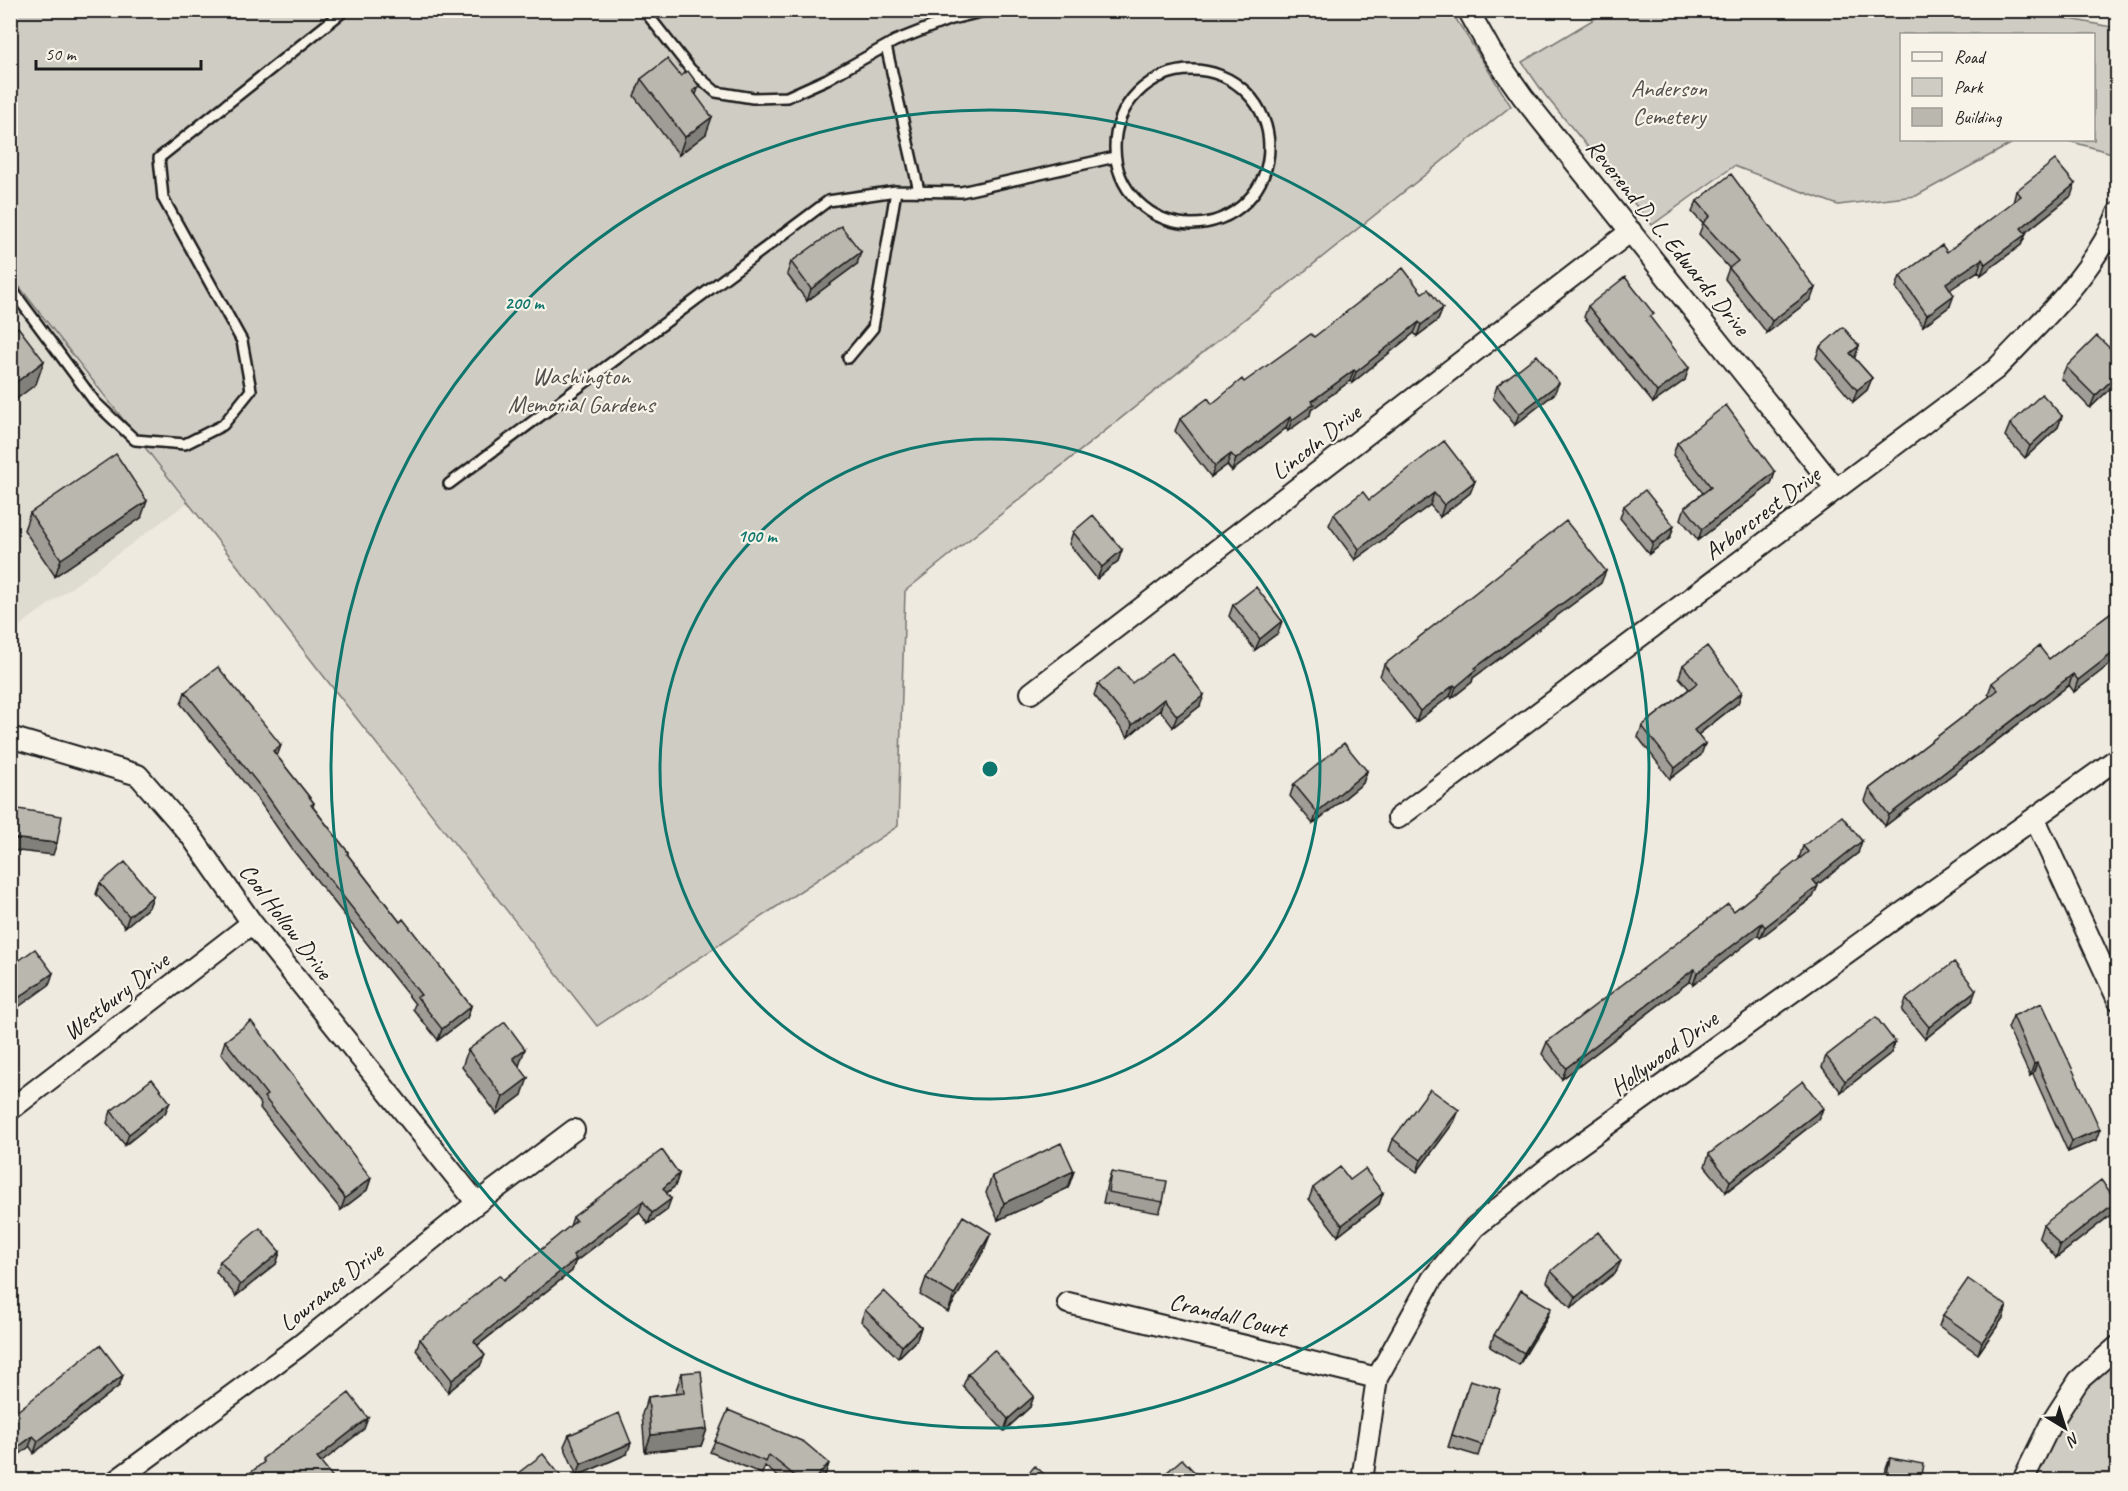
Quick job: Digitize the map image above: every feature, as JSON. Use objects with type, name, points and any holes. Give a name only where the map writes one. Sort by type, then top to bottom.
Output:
[{"type":"street","name":"Reverend D. L. Edwards Drive","points":[[1468,10],[1492,53],[1523,97],[1836,489]]},
{"type":"street","name":"Arborcrest Drive","points":[[1398,818],[1996,369],[2069,291],[2109,235],[2118,213]]},
{"type":"street","name":"Lincoln Drive","points":[[1031,693],[1631,231]]},
{"type":"street","name":"Cool Hollow Drive","points":[[10,737],[138,775],[191,836],[252,923],[477,1203]]},
{"type":"street","name":"Hollywood Drive","points":[[1362,1480],[1377,1378],[1431,1279],[1475,1227],[1554,1163],[2118,758]]},
{"type":"street","points":[[2035,819],[2118,1000]]},
{"type":"street","name":"Westbury Drive","points":[[10,1110],[252,923]]},
{"type":"street","name":"Lowrance Drive","points":[[117,1480],[299,1346],[477,1203],[574,1130]]},
{"type":"street","name":"Crandall Court","points":[[1068,1303],[1377,1378]]},
{"type":"street","points":[[2023,1480],[2050,1425],[2079,1380],[2118,1347]]},
{"type":"lane","points":[[10,287],[95,402],[135,440],[185,444],[224,425],[251,390],[242,341],[163,198],[159,158],[345,10]]},
{"type":"lane","points":[[644,10],[691,70],[716,92],[753,98],[787,97],[827,79],[886,46],[948,20],[989,10]]},
{"type":"lane","points":[[886,46],[919,191]]},
{"type":"lane","points":[[1181,70],[1205,70],[1228,78],[1248,92],[1262,111],[1269,135],[1269,159],[1262,182],[1247,202],[1227,216],[1203,224],[1179,223],[1156,215],[1136,201],[1122,180],[1115,157],[1116,133],[1124,110],[1139,91],[1158,77],[1181,70]]},
{"type":"lane","points":[[449,484],[828,201],[896,191],[961,192],[1115,157]]},
{"type":"lane","points":[[848,358],[873,328],[896,191]]},
{"type":"shaded area","points":[[10,276],[187,503],[11,632],[10,632]]},
{"type":"green space","name":"Anderson Cemetery","points":[[1609,10],[2023,10],[2117,28],[2117,121],[2112,153],[2069,141],[2095,141],[2095,33],[1900,33],[1900,141],[2016,141],[1916,196],[1838,205],[1734,166],[1652,225],[1545,95],[1522,62]]},
{"type":"green space","name":"Washington Memorial Gardens","points":[[11,11],[1451,11],[1511,106],[905,591],[898,826],[597,1026],[11,276]]},
{"type":"green space","points":[[2117,1344],[2117,1480],[2022,1480],[2071,1381]]},
{"type":"building","points":[[667,59],[681,76],[688,71],[699,86],[693,91],[712,117],[685,137],[641,79]]},
{"type":"building","points":[[2055,160],[2075,184],[2021,228],[2026,234],[1985,264],[1982,259],[1946,283],[1954,295],[1927,315],[1900,276],[1942,245],[1947,252],[2021,196],[2016,191]]},
{"type":"building","points":[[1731,174],[1815,288],[1772,321],[1729,268],[1738,261],[1703,223],[1710,216],[1697,201]]},
{"type":"building","points":[[841,226],[861,252],[811,289],[791,262]]},
{"type":"building","points":[[1403,268],[1422,293],[1428,289],[1443,308],[1421,325],[1419,322],[1356,372],[1354,370],[1312,401],[1314,404],[1292,420],[1290,417],[1236,459],[1231,454],[1215,466],[1180,419],[1208,398],[1212,404],[1242,379],[1244,382],[1311,334],[1314,337]]},
{"type":"building","points":[[1625,277],[1654,314],[1650,317],[1689,368],[1657,392],[1588,306]]},
{"type":"building","points":[[18,327],[44,361],[10,387],[10,332]]},
{"type":"building","points":[[1843,327],[1859,346],[1850,353],[1872,378],[1857,390],[1820,347]]},
{"type":"building","points":[[2097,336],[2118,356],[2118,374],[2095,396],[2066,367]]},
{"type":"building","points":[[1537,355],[1559,383],[1519,414],[1497,386]]},
{"type":"building","points":[[2042,394],[2062,416],[2030,446],[2010,424]]},
{"type":"building","points":[[1726,405],[1775,472],[1702,529],[1685,507],[1711,487],[1677,443]]},
{"type":"building","points":[[1444,441],[1475,481],[1444,505],[1434,493],[1359,549],[1334,514],[1363,492],[1369,500]]},
{"type":"building","points":[[116,454],[147,501],[61,559],[30,513]]},
{"type":"building","points":[[1645,490],[1674,526],[1653,543],[1624,506]]},
{"type":"building","points":[[1093,515],[1122,550],[1102,567],[1073,532]]},
{"type":"building","points":[[1566,521],[1606,571],[1475,668],[1476,670],[1456,687],[1454,685],[1420,711],[1384,665]]},
{"type":"building","points":[[1256,587],[1282,621],[1260,639],[1233,605]]},
{"type":"building","points":[[2118,607],[2118,649],[2078,680],[2073,674],[1889,815],[1869,789],[1998,690],[1992,683],[2039,646],[2049,659]]},
{"type":"building","points":[[1707,646],[1742,692],[1694,730],[1705,744],[1675,768],[1642,726],[1697,683],[1683,665]]},
{"type":"building","points":[[1172,653],[1204,695],[1177,716],[1164,699],[1132,725],[1098,684],[1119,667],[1132,683]]},
{"type":"building","points":[[218,667],[281,745],[273,751],[314,803],[311,805],[348,852],[347,854],[400,922],[403,919],[471,1006],[442,1029],[417,997],[421,995],[185,692]]},
{"type":"building","points":[[1344,743],[1367,771],[1317,812],[1294,784]]},
{"type":"building","points":[[12,808],[62,816],[57,843],[10,838]]},
{"type":"building","points":[[1842,816],[1862,841],[1813,880],[1818,886],[1765,927],[1762,923],[1697,973],[1694,969],[1566,1068],[1547,1042],[1728,904],[1734,911],[1808,852],[1803,846]]},
{"type":"building","points":[[125,862],[153,896],[129,916],[100,883]]},
{"type":"building","points":[[35,949],[53,973],[10,1004],[10,967]]},
{"type":"building","points":[[1954,962],[1976,990],[1929,1027],[1906,999]]},
{"type":"building","points":[[2042,1003],[2100,1129],[2072,1141],[2013,1016]]},
{"type":"building","points":[[1876,1017],[1895,1042],[1845,1081],[1826,1056]]},
{"type":"building","points":[[251,1021],[371,1178],[345,1198],[264,1097],[267,1095],[225,1041]]},
{"type":"building","points":[[505,1022],[525,1049],[513,1058],[528,1078],[503,1097],[468,1050]]},
{"type":"building","points":[[152,1079],[170,1102],[129,1134],[111,1111]]},
{"type":"building","points":[[1803,1081],[1823,1108],[1730,1181],[1709,1154]]},
{"type":"building","points":[[1430,1089],[1459,1110],[1421,1160],[1393,1139]]},
{"type":"building","points":[[1061,1143],[1074,1171],[1004,1203],[992,1176]]},
{"type":"building","points":[[662,1150],[679,1174],[663,1188],[671,1199],[652,1213],[643,1201],[573,1255],[576,1259],[474,1341],[485,1355],[452,1380],[420,1339],[500,1275],[504,1280],[576,1221],[573,1217]]},
{"type":"building","points":[[1340,1167],[1350,1180],[1365,1169],[1383,1193],[1342,1225],[1313,1188]]},
{"type":"building","points":[[1111,1172],[1167,1181],[1163,1202],[1108,1192]]},
{"type":"building","points":[[2101,1180],[2117,1201],[2060,1246],[2043,1225]]},
{"type":"building","points":[[963,1216],[991,1233],[954,1295],[926,1278]]},
{"type":"building","points":[[260,1228],[280,1252],[240,1285],[220,1261]]},
{"type":"building","points":[[1598,1232],[1621,1261],[1576,1297],[1551,1271]]},
{"type":"building","points":[[1968,1279],[2007,1306],[1982,1342],[1943,1315]]},
{"type":"building","points":[[1521,1290],[1551,1308],[1524,1353],[1494,1335]]},
{"type":"building","points":[[884,1291],[921,1327],[902,1346],[865,1310]]},
{"type":"building","points":[[100,1345],[123,1375],[38,1441],[33,1436],[10,1453],[10,1417]]},
{"type":"building","points":[[994,1350],[1034,1396],[1008,1419],[968,1374]]},
{"type":"building","points":[[701,1371],[707,1429],[651,1435],[648,1397],[684,1393],[682,1373]]},
{"type":"building","points":[[1470,1380],[1500,1389],[1482,1445],[1452,1435]]},
{"type":"building","points":[[349,1393],[368,1418],[317,1458],[335,1480],[241,1480],[264,1462],[262,1459]]},
{"type":"building","points":[[728,1410],[804,1442],[829,1463],[814,1480],[800,1480],[769,1455],[766,1462],[715,1441]]},
{"type":"building","points":[[619,1413],[631,1443],[581,1464],[569,1435]]},
{"type":"building","points":[[543,1454],[564,1480],[509,1480]]},
{"type":"building","points":[[1890,1458],[1924,1464],[1921,1480],[1886,1480]]},
{"type":"building","points":[[1182,1459],[1202,1480],[1158,1480]]},
{"type":"building","points":[[1035,1466],[1051,1480],[1022,1480]]},
{"type":"building","points":[[1449,1476],[1485,1479],[1485,1480],[1449,1480]]}]
